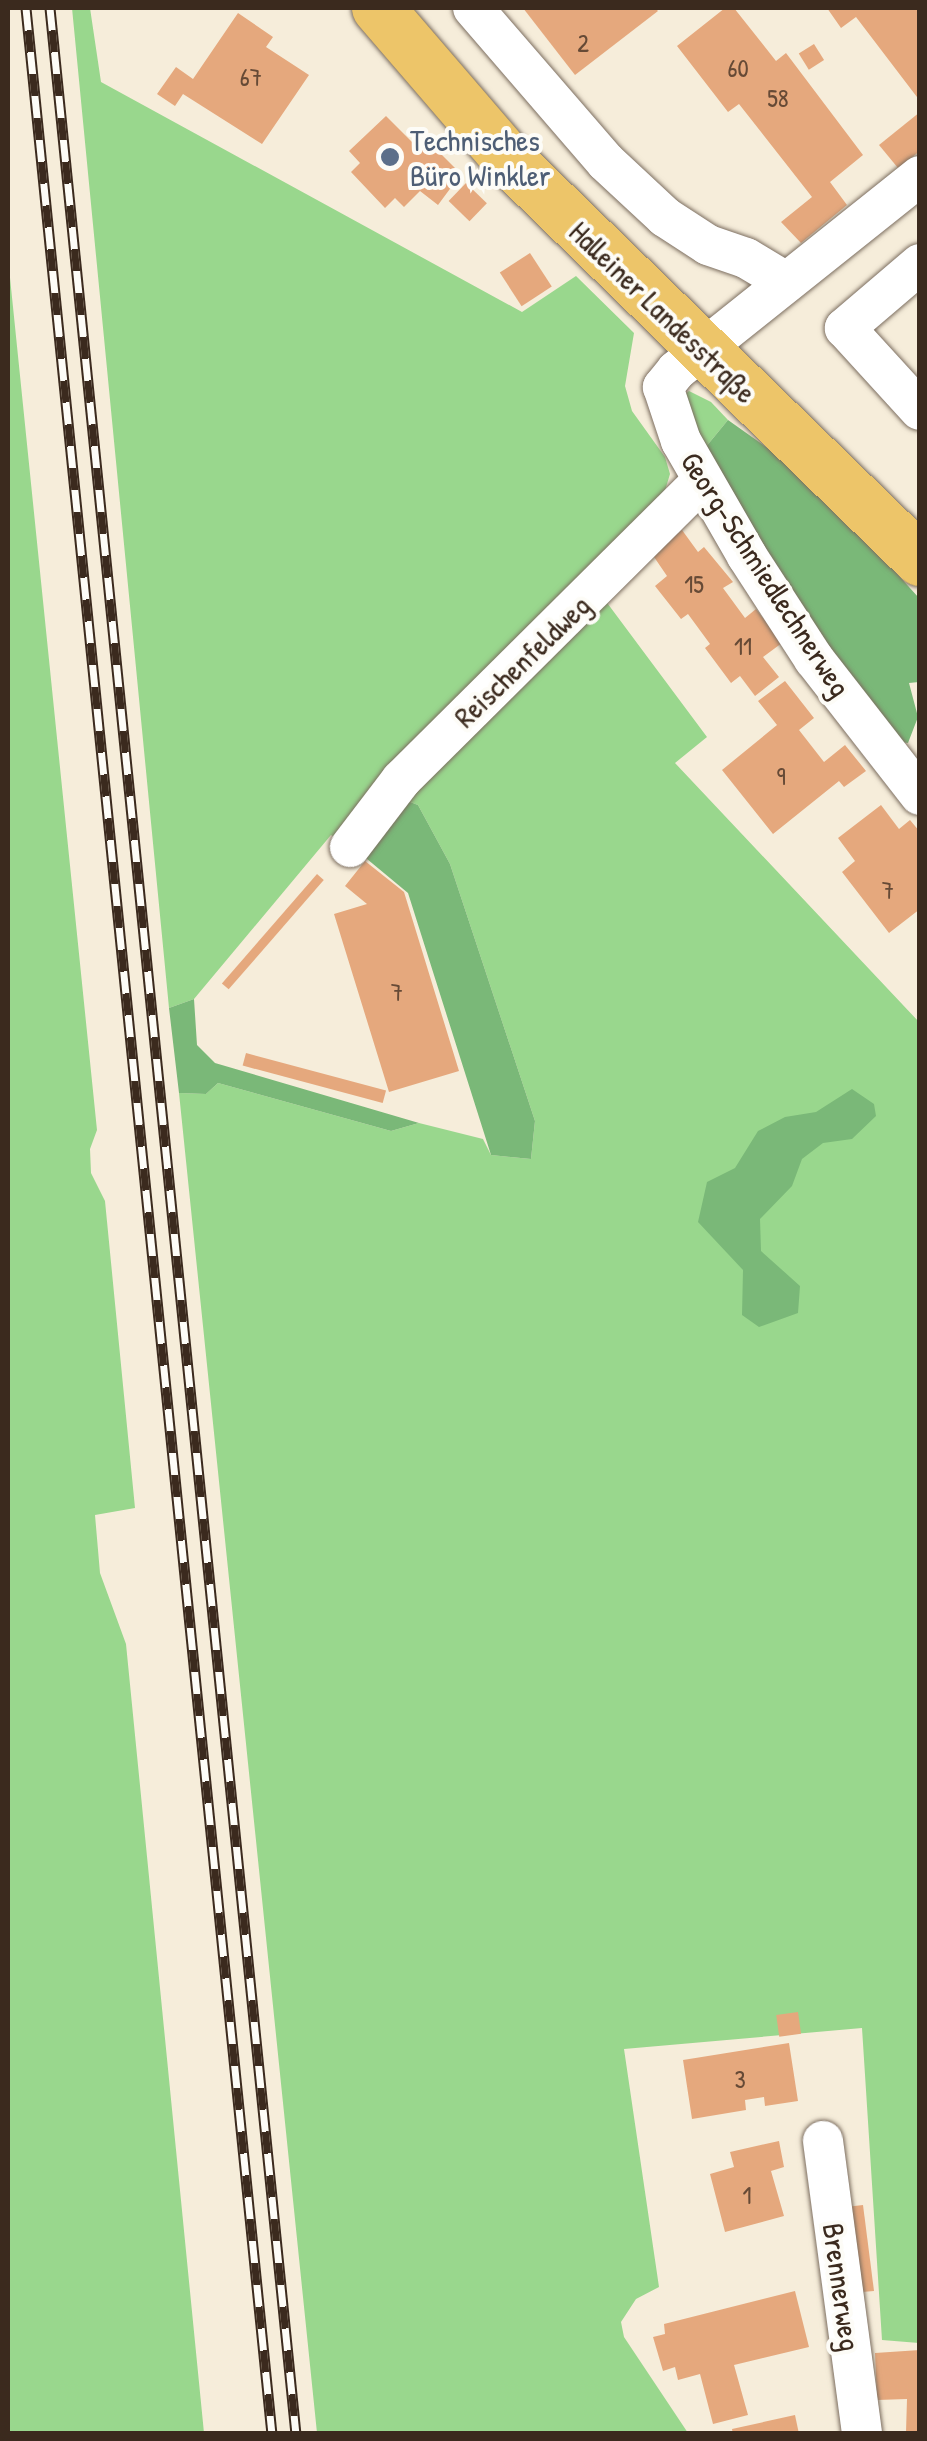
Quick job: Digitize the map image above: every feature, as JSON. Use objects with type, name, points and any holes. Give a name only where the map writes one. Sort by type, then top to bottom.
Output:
[{"type":"main road","name":"Halleiner Landesstraße","points":[[378,8],[508,160],[920,560]]},
{"type":"street","points":[[473,8],[606,162],[664,217],[708,245],[746,258],[786,282]]},
{"type":"street","points":[[704,352],[920,176]]},
{"type":"street","points":[[920,264],[845,328],[920,410]]},
{"type":"street","name":"Georg-Schmiedlechnerweg","points":[[704,352],[676,372],[664,387],[671,416],[702,480],[814,659],[920,794]]},
{"type":"street","name":"Reischenfeldweg","points":[[350,848],[401,780],[702,480]]},
{"type":"street","name":"Brennerweg","points":[[823,2141],[862,2434]]},
{"type":"green space","points":[[72,8],[90,8],[101,82],[522,312],[576,276],[634,333],[625,386],[632,411],[665,457],[670,474],[663,497],[339,840],[331,835],[194,999],[169,1008]]},
{"type":"green space","points":[[8,258],[97,1130],[90,1149],[91,1173],[105,1201],[135,1508],[95,1515],[100,1573],[126,1644],[204,2433],[8,2433]]},
{"type":"green space","points":[[689,391],[711,402],[728,420],[705,448],[683,396]]},
{"type":"green space","points":[[728,420],[811,479],[919,598],[919,682],[909,683],[918,717],[908,743],[895,741],[818,639],[705,448]]},
{"type":"green space","points":[[602,596],[707,737],[675,763],[919,1022],[919,2343],[882,2340],[862,2028],[624,2049],[659,2287],[636,2299],[621,2322],[624,2337],[688,2433],[317,2433],[179,1093],[206,1094],[218,1083],[391,1131],[419,1123],[483,1139],[491,1155],[531,1159],[535,1121],[450,864],[418,805],[397,797]]},
{"type":"green space","points":[[397,797],[418,805],[450,864],[535,1121],[531,1159],[491,1155],[408,893],[361,854]]},
{"type":"green space","points":[[194,999],[197,1045],[215,1063],[419,1123],[391,1131],[218,1083],[206,1094],[179,1093],[169,1008]]},
{"type":"green space","points":[[852,1089],[874,1104],[876,1116],[852,1139],[823,1143],[802,1159],[792,1186],[760,1219],[761,1251],[800,1286],[798,1313],[759,1327],[742,1315],[743,1270],[698,1222],[707,1182],[735,1168],[758,1131],[785,1117],[816,1112]]},
{"type":"building","points":[[523,8],[655,8],[658,11],[575,75]]},
{"type":"building","points":[[725,8],[734,8],[776,61],[786,53],[863,155],[830,182],[847,205],[801,243],[781,222],[812,197],[739,104],[728,112],[677,46]]},
{"type":"building","points":[[827,8],[920,8],[920,101],[856,17],[841,28]]},
{"type":"building","points":[[238,13],[273,37],[266,47],[309,75],[262,144],[183,94],[175,106],[157,94],[176,67],[193,79]]},
{"type":"building","points":[[814,44],[824,60],[809,70],[799,54]]},
{"type":"building","points":[[920,112],[920,151],[898,168],[879,145]]},
{"type":"building","name":"Technisches Büro Winkler","points":[[386,116],[413,143],[422,135],[461,174],[438,205],[420,191],[404,207],[395,198],[385,208],[351,172],[360,163],[349,151]]},
{"type":"building","points":[[466,183],[487,203],[469,221],[449,201]]},
{"type":"building","points":[[530,253],[552,287],[522,306],[500,273]]},
{"type":"building","points":[[682,530],[698,552],[704,547],[733,582],[723,588],[745,618],[756,609],[782,643],[763,657],[779,677],[755,696],[740,676],[731,683],[705,648],[710,644],[688,614],[681,619],[655,586],[667,576],[652,554]]},
{"type":"building","points":[[785,681],[814,718],[799,730],[824,762],[845,745],[866,771],[844,787],[839,781],[773,834],[722,770],[777,725],[758,701]]},
{"type":"building","points":[[881,805],[899,829],[910,820],[920,832],[920,909],[889,933],[842,872],[855,861],[838,838]]},
{"type":"building","points":[[365,861],[404,892],[459,1071],[389,1092],[334,914],[367,904],[345,886]]},
{"type":"building","points":[[317,874],[324,880],[229,989],[222,983]]},
{"type":"building","points":[[246,1053],[386,1091],[383,1103],[243,1066]]},
{"type":"building","points":[[798,2012],[801,2034],[779,2037],[776,2015]]},
{"type":"building","points":[[789,2043],[798,2101],[765,2106],[764,2097],[745,2100],[746,2110],[692,2119],[683,2060]]},
{"type":"building","points":[[779,2141],[784,2167],[771,2171],[784,2216],[725,2232],[710,2174],[734,2167],[730,2152]]},
{"type":"building","points":[[863,2205],[874,2291],[862,2292],[846,2207]]},
{"type":"building","points":[[795,2291],[809,2347],[734,2365],[748,2415],[713,2424],[700,2374],[678,2380],[675,2367],[663,2371],[653,2337],[665,2334],[664,2324]]},
{"type":"building","points":[[920,2350],[920,2433],[906,2432],[907,2399],[877,2400],[875,2353]]},
{"type":"building","points":[[795,2415],[799,2434],[733,2434],[732,2429]]},
{"type":"railway","points":[[26,8],[272,2434]]},
{"type":"railway","points":[[50,8],[296,2434]]},
{"type":"place","name":"Technisches Büro Winkler","points":[[390,157]]}]
